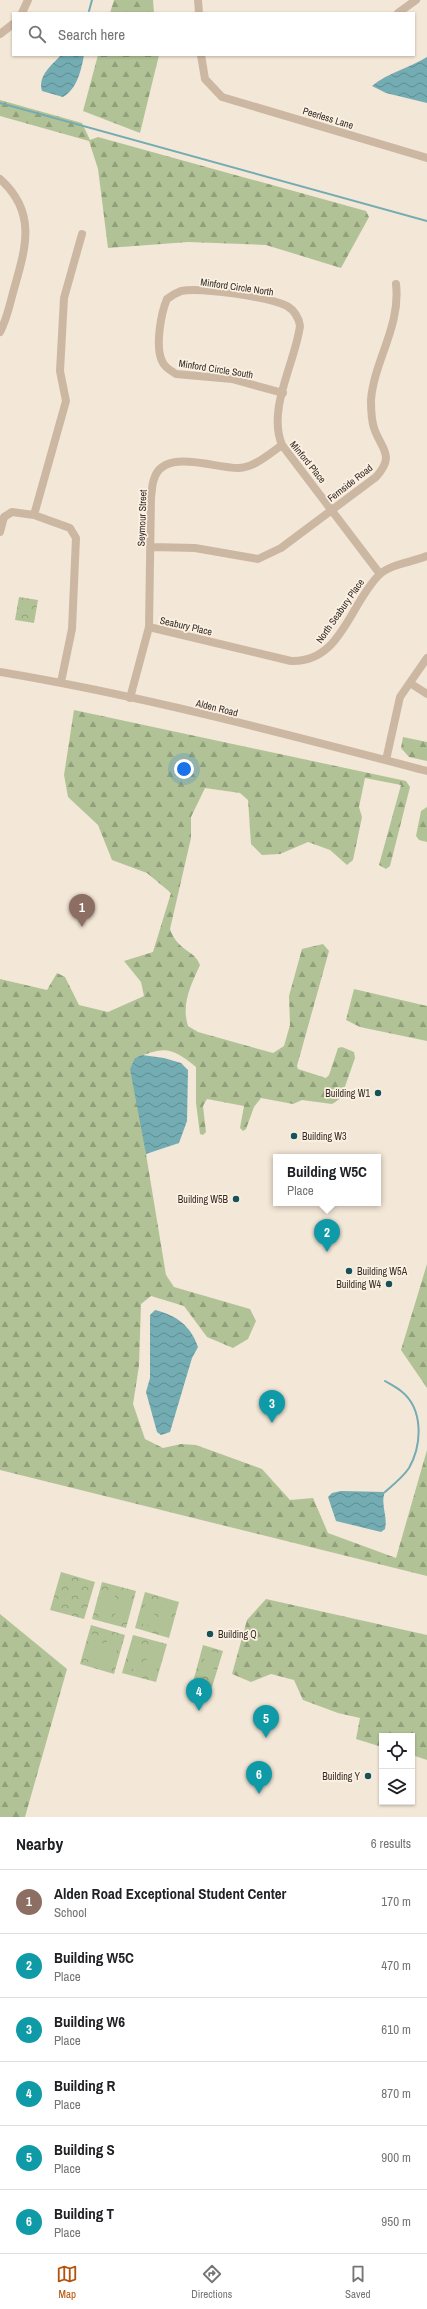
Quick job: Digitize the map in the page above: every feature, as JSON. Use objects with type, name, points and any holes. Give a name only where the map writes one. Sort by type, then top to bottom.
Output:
[{"type":"street","points":[[22,12],[28,0]]},
{"type":"street","points":[[198,0],[199,12]]},
{"type":"street","points":[[399,12],[416,0]]},
{"type":"street","points":[[0,34],[12,25]]},
{"type":"street","name":"Peerless Lane","points":[[201,56],[206,79],[222,97],[427,158]]},
{"type":"street","points":[[0,179],[15,195],[20,203],[24,216],[26,238],[20,268],[0,332]]},
{"type":"street","points":[[34,516],[66,401],[60,371],[64,298],[82,234]]},
{"type":"street","name":"Fernside Road","points":[[152,547],[195,548],[258,559],[281,548],[376,477],[383,469],[386,461],[386,450],[374,428],[371,399],[398,304],[396,284]]},
{"type":"street","name":"Minford Circle North","points":[[160,334],[163,308],[167,298],[181,291],[194,290],[246,296],[274,302],[292,310],[299,319],[300,326],[292,365],[283,393]]},
{"type":"street","name":"Minford Circle South","points":[[160,334],[159,349],[162,362],[176,374],[232,380],[283,393]]},
{"type":"street","name":"Minford Place","points":[[283,393],[277,426],[282,445],[380,574]]},
{"type":"street","name":"Seymour Street","points":[[130,698],[149,627],[149,584],[152,547],[152,491],[154,479],[160,469],[168,464],[179,462],[239,468],[259,461],[282,445]]},
{"type":"street","points":[[0,532],[4,518],[12,512],[34,516],[70,528],[76,538],[72,629],[61,682]]},
{"type":"street","points":[[380,574],[427,556]]},
{"type":"street","name":"North Seabury Place","points":[[219,644],[291,661],[312,659],[330,647],[380,574]]},
{"type":"street","name":"Seabury Place","points":[[149,627],[219,644]]},
{"type":"street","points":[[386,760],[400,698],[427,658]]},
{"type":"street","name":"Alden Road","points":[[0,672],[61,682],[427,771]]},
{"type":"street","points":[[410,682],[427,694]]},
{"type":"green space","points":[[114,0],[153,0],[154,12],[110,12]]},
{"type":"green space","points":[[98,56],[159,56],[140,133],[83,111]]},
{"type":"green space","points":[[0,100],[82,123],[90,140],[98,137],[366,211],[369,217],[341,268],[266,245],[188,242],[108,248],[98,169],[89,141],[0,116]]},
{"type":"green space","points":[[19,597],[38,600],[34,623],[15,620]]},
{"type":"green space","points":[[74,710],[406,781],[410,787],[390,866],[386,869],[379,865],[401,785],[365,778],[359,807],[362,817],[353,860],[347,865],[330,850],[308,842],[280,854],[262,855],[251,844],[248,800],[240,793],[205,788],[191,817],[191,838],[170,929],[177,942],[194,956],[200,965],[190,987],[186,1002],[186,1018],[188,1026],[198,1032],[273,1053],[284,1046],[290,1025],[289,996],[302,949],[323,944],[329,951],[297,1066],[298,1069],[326,1078],[329,1075],[338,1048],[342,1047],[354,1052],[355,1058],[341,1098],[332,1104],[302,1100],[293,1104],[261,1098],[254,1107],[246,1129],[243,1131],[240,1128],[244,1106],[207,1099],[203,1106],[206,1132],[203,1135],[200,1134],[196,1103],[196,1067],[180,1055],[167,1050],[161,1050],[135,1058],[146,1154],[166,1275],[174,1287],[250,1309],[256,1321],[248,1339],[233,1348],[207,1337],[184,1306],[151,1296],[141,1304],[139,1366],[133,1404],[145,1439],[163,1448],[181,1444],[196,1445],[262,1469],[290,1500],[313,1498],[328,1533],[396,1558],[427,1450],[427,1576],[0,1470],[0,979],[47,990],[57,973],[65,977],[79,1005],[108,1012],[144,996],[141,982],[124,961],[153,952],[171,893],[147,873],[112,860],[98,825],[68,797],[64,775]]},
{"type":"green space","points":[[403,737],[427,742],[427,761],[409,757],[401,748]]},
{"type":"green space","points":[[427,807],[427,842],[419,840],[416,836],[421,811]]},
{"type":"green space","points":[[354,989],[427,1006],[427,1041],[360,1027],[346,1020]]},
{"type":"green space","points":[[427,1264],[427,1388],[401,1350]]},
{"type":"green space","points":[[61,1572],[95,1582],[84,1619],[50,1610]]},
{"type":"green space","points":[[102,1582],[136,1591],[126,1628],[92,1619]]},
{"type":"green space","points":[[104,1589],[116,1592],[109,1617],[98,1614]]},
{"type":"green space","points":[[145,1592],[179,1602],[169,1638],[135,1628]]},
{"type":"green space","points":[[120,1594],[132,1597],[125,1622],[114,1618]]},
{"type":"green space","points":[[147,1598],[158,1601],[151,1626],[140,1623]]},
{"type":"green space","points":[[266,1599],[427,1635],[427,1760],[415,1756],[415,1733],[379,1733],[379,1746],[356,1739],[360,1718],[338,1713],[303,1700],[294,1680],[271,1674],[251,1682],[232,1674],[247,1620]]},
{"type":"green space","points":[[163,1603],[174,1606],[167,1631],[156,1627]]},
{"type":"green space","points":[[0,1614],[67,1669],[25,1817],[0,1817]]},
{"type":"green space","points":[[91,1625],[125,1635],[114,1674],[80,1664]]},
{"type":"green space","points":[[92,1634],[104,1637],[97,1662],[85,1659]]},
{"type":"green space","points":[[133,1635],[167,1644],[156,1682],[122,1673]]},
{"type":"green space","points":[[108,1638],[119,1642],[113,1666],[101,1663]]},
{"type":"green space","points":[[134,1643],[146,1646],[139,1671],[127,1667]]},
{"type":"green space","points":[[203,1645],[223,1651],[212,1687],[193,1682]]},
{"type":"green space","points":[[150,1647],[162,1650],[155,1675],[143,1672]]},
{"type":"green space","points":[[207,1650],[218,1653],[211,1678],[200,1674]]},
{"type":"water","points":[[60,56],[84,56],[78,79],[68,94],[63,97],[42,91],[41,86],[43,76]]},
{"type":"water","points":[[427,57],[427,103],[386,93],[372,86],[378,81]]},
{"type":"water","points":[[142,1055],[164,1058],[181,1063],[188,1070],[187,1121],[179,1143],[146,1154],[130,1069],[135,1058]]},
{"type":"water","points":[[155,1310],[170,1315],[182,1322],[191,1333],[198,1347],[192,1358],[170,1432],[161,1435],[157,1432],[146,1392],[150,1378],[150,1315]]},
{"type":"water","points":[[341,1491],[385,1492],[383,1501],[386,1519],[385,1529],[381,1532],[336,1521],[328,1497],[332,1493]]},
{"type":"waterway","points":[[89,11],[92,0]]},
{"type":"waterway","points":[[0,103],[427,221]]},
{"type":"waterway","points":[[385,1381],[399,1390],[414,1407],[417,1417],[418,1438],[413,1459],[409,1468],[401,1478],[385,1492]]},
{"type":"place","name":"Alden Road Exceptional Student Center","points":[[82,927]]},
{"type":"place","name":"Building W1","points":[[378,1093]]},
{"type":"place","name":"Building W3","points":[[294,1136]]},
{"type":"place","name":"Building W5B","points":[[236,1199]]},
{"type":"place","name":"Building W5C","points":[[327,1252]]},
{"type":"place","name":"Building W5A","points":[[349,1271]]},
{"type":"place","name":"Building W4","points":[[389,1284]]},
{"type":"place","name":"Building W6","points":[[272,1423]]},
{"type":"place","name":"Building Q","points":[[210,1634]]},
{"type":"place","name":"Building R","points":[[199,1711]]},
{"type":"place","name":"Building S","points":[[266,1738]]},
{"type":"place","name":"Building Y","points":[[368,1776]]},
{"type":"place","name":"Building T","points":[[259,1794]]}]
